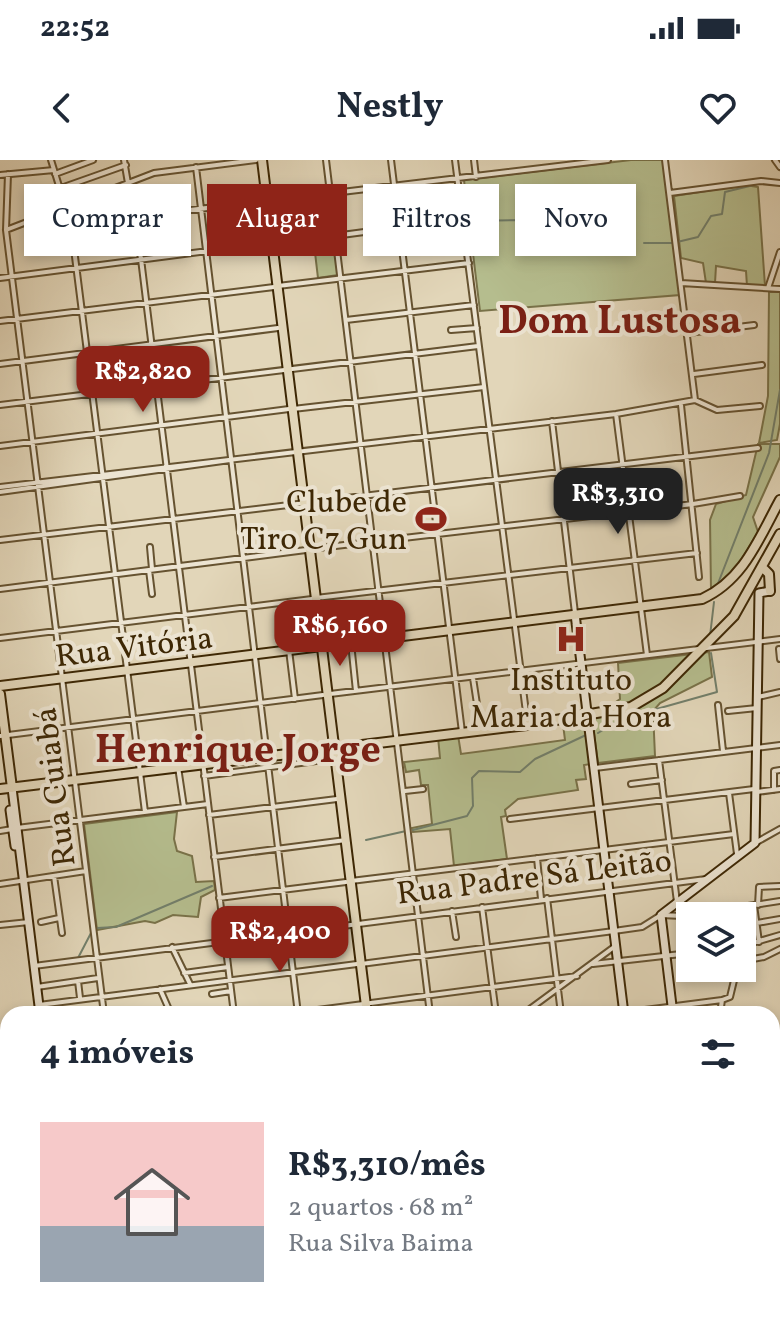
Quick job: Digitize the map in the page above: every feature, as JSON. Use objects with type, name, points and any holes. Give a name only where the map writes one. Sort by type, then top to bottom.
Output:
[{"type":"main road","points":[[259,160],[263,184]]},
{"type":"main road","points":[[272,256],[364,1006]]},
{"type":"main road","points":[[276,286],[278,328],[286,369]]},
{"type":"main road","name":"Rua Vitória","points":[[0,686],[702,599],[725,587],[742,569],[780,500]]},
{"type":"main road","points":[[755,843],[759,642],[755,593],[763,568],[779,538]]},
{"type":"main road","points":[[6,786],[588,715],[631,707],[652,697],[755,593],[775,590],[763,568]]},
{"type":"main road","points":[[575,614],[623,1006]]},
{"type":"main road","points":[[0,694],[6,786],[12,802],[37,1006]]},
{"type":"main road","points":[[332,745],[331,759],[344,840]]},
{"type":"main road","points":[[139,769],[203,762]]},
{"type":"main road","name":"Rua Padre Sá Leitão","points":[[677,902],[755,843]]},
{"type":"main road","name":"Rua Padre Sá Leitão","points":[[661,915],[676,903]]},
{"type":"main road","points":[[661,915],[673,1006]]},
{"type":"main road","points":[[29,945],[38,1006]]},
{"type":"street","points":[[51,160],[60,184]]},
{"type":"street","points":[[0,175],[55,172],[93,160]]},
{"type":"street","points":[[123,184],[154,173],[259,160]]},
{"type":"street","points":[[326,160],[330,184]]},
{"type":"street","points":[[391,160],[394,184]]},
{"type":"street","points":[[455,160],[458,184]]},
{"type":"street","points":[[474,160],[476,177]]},
{"type":"street","points":[[551,160],[552,167]]},
{"type":"street","points":[[410,184],[608,160]]},
{"type":"street","points":[[665,160],[695,400]]},
{"type":"street","points":[[775,160],[780,167]]},
{"type":"street","points":[[71,184],[125,162],[130,184]]},
{"type":"street","points":[[196,167],[297,1006]]},
{"type":"street","name":"Rua Cuiabá","points":[[8,174],[2,213],[39,485],[103,1006]]},
{"type":"street","points":[[670,193],[761,181],[780,183]]},
{"type":"street","points":[[191,209],[207,207]]},
{"type":"street","points":[[6,230],[24,224]]},
{"type":"street","points":[[0,278],[207,251]]},
{"type":"street","points":[[768,288],[780,252]]},
{"type":"street","points":[[75,256],[145,812]]},
{"type":"street","points":[[141,256],[233,1006]]},
{"type":"street","points":[[338,256],[429,1006]]},
{"type":"street","points":[[403,256],[461,730]]},
{"type":"street","points":[[468,256],[512,622],[519,672],[531,720]]},
{"type":"street","points":[[0,321],[469,263]]},
{"type":"street","points":[[681,283],[780,289]]},
{"type":"street","points":[[346,320],[474,305]]},
{"type":"street","points":[[688,333],[754,325]]},
{"type":"street","points":[[0,364],[278,328]]},
{"type":"street","points":[[451,330],[477,328]]},
{"type":"street","points":[[0,405],[479,346]]},
{"type":"street","points":[[694,374],[762,365]]},
{"type":"street","points":[[0,446],[484,387]]},
{"type":"street","points":[[0,490],[296,451],[616,414],[681,405],[695,400],[714,410],[760,406]]},
{"type":"street","points":[[681,405],[699,577]]},
{"type":"street","points":[[616,414],[647,655]]},
{"type":"street","points":[[552,421],[575,614]]},
{"type":"street","points":[[0,540],[758,448]]},
{"type":"street","points":[[0,589],[740,496]]},
{"type":"street","points":[[150,547],[152,594]]},
{"type":"street","points":[[0,638],[697,553]]},
{"type":"street","points":[[2,735],[780,639]]},
{"type":"street","points":[[351,643],[356,691]]},
{"type":"street","points":[[779,649],[780,659]]},
{"type":"street","points":[[289,650],[295,699]]},
{"type":"street","points":[[473,678],[480,728]]},
{"type":"street","points":[[758,697],[780,692]]},
{"type":"street","points":[[718,705],[723,751]]},
{"type":"street","points":[[728,711],[756,708]]},
{"type":"street","points":[[595,768],[780,745]]},
{"type":"street","points":[[204,776],[331,759]]},
{"type":"street","points":[[659,760],[677,902]]},
{"type":"street","points":[[178,767],[184,807]]},
{"type":"street","points":[[510,819],[777,789],[774,771],[780,770]]},
{"type":"street","points":[[631,784],[662,780]]},
{"type":"street","points":[[405,791],[423,789]]},
{"type":"street","points":[[729,793],[738,857]]},
{"type":"street","points":[[209,815],[337,799]]},
{"type":"street","points":[[0,831],[208,804]]},
{"type":"street","points":[[755,843],[780,829],[780,835]]},
{"type":"street","points":[[219,898],[734,834]]},
{"type":"street","points":[[214,857],[344,840]]},
{"type":"street","points":[[537,858],[560,1006]]},
{"type":"street","points":[[0,884],[86,871]]},
{"type":"street","points":[[54,875],[62,933]]},
{"type":"street","name":"Rua Padre Sá Leitão","points":[[34,966],[418,913],[708,878]]},
{"type":"street","points":[[759,942],[756,905],[759,886],[780,886]]},
{"type":"street","points":[[756,905],[780,901]]},
{"type":"street","points":[[482,907],[495,1006]]},
{"type":"street","points":[[452,911],[456,937]]},
{"type":"street","points":[[661,915],[676,916]]},
{"type":"street","name":"Rua Padre Sá Leitão","points":[[614,931],[642,927],[661,915]]},
{"type":"street","points":[[41,922],[59,918]]},
{"type":"street","points":[[757,923],[780,919]]},
{"type":"street","points":[[0,925],[26,922]]},
{"type":"street","points":[[58,1006],[160,989],[614,931]]},
{"type":"street","points":[[756,943],[780,935]]},
{"type":"street","points":[[534,1006],[616,946]]},
{"type":"street","points":[[172,947],[190,985]]},
{"type":"street","points":[[756,958],[780,949]]},
{"type":"street","points":[[592,964],[676,954]]},
{"type":"street","points":[[184,973],[228,967]]},
{"type":"street","points":[[379,1006],[428,996],[577,976]]},
{"type":"street","points":[[37,987],[99,978]]},
{"type":"street","points":[[78,981],[81,1000]]},
{"type":"street","points":[[693,1006],[730,997],[734,982]]},
{"type":"street","points":[[160,989],[167,1006]]},
{"type":"street","points":[[212,994],[231,991]]},
{"type":"street","points":[[721,1006],[722,1000]]},
{"type":"green space","points":[[631,160],[663,160],[680,295],[480,311],[473,256],[499,256],[499,184],[464,184],[464,180]]},
{"type":"green space","points":[[745,185],[758,187],[765,286],[747,286],[746,271],[716,266],[715,283],[706,283],[703,263],[681,258],[674,196]]},
{"type":"green space","points":[[315,256],[336,256],[338,275],[318,278]]},
{"type":"green space","points":[[769,292],[780,292],[780,424],[777,440],[759,443],[768,396]]},
{"type":"green space","points":[[758,444],[780,444],[780,457],[753,517],[758,532],[732,575],[711,590],[710,520],[716,504],[746,495]]},
{"type":"green space","points":[[709,652],[712,677],[660,703],[653,711],[655,756],[598,763],[592,719],[620,699],[618,663]]},
{"type":"green space","points":[[584,721],[591,764],[584,765],[586,779],[576,780],[578,790],[518,799],[505,810],[506,816],[501,817],[507,859],[454,866],[450,829],[413,832],[412,828],[432,824],[428,785],[421,785],[419,770],[406,772],[404,762],[440,758],[438,737],[458,735],[461,754],[565,740],[563,724]]},
{"type":"green space","points":[[177,812],[174,839],[177,851],[192,856],[196,882],[214,881],[215,890],[201,897],[198,917],[173,915],[155,923],[145,921],[97,930],[84,824]]},
{"type":"waterway","points":[[644,243],[673,243],[698,237],[711,216],[722,214],[725,192],[758,184]]},
{"type":"waterway","points":[[499,220],[515,220]]},
{"type":"waterway","points":[[717,586],[769,453],[780,390]]},
{"type":"waterway","points":[[710,636],[714,602]]},
{"type":"waterway","points":[[598,733],[621,719],[717,692],[711,653]]},
{"type":"waterway","points":[[413,830],[467,816],[473,806],[472,778],[479,771],[520,772],[535,759],[586,735]]},
{"type":"waterway","points":[[366,840],[406,831]]},
{"type":"waterway","points":[[97,928],[116,927],[212,886]]},
{"type":"waterway","points":[[78,958],[91,933]]},
{"type":"place","name":"Clube de Tiro C7 Gun","points":[[431,519]]},
{"type":"place","name":"Instituto Maria da Hora","points":[[571,639]]},
{"type":"district","name":"Dom Lustosa","points":[[620,319]]},
{"type":"district","name":"Henrique Jorge","points":[[238,748]]}]
